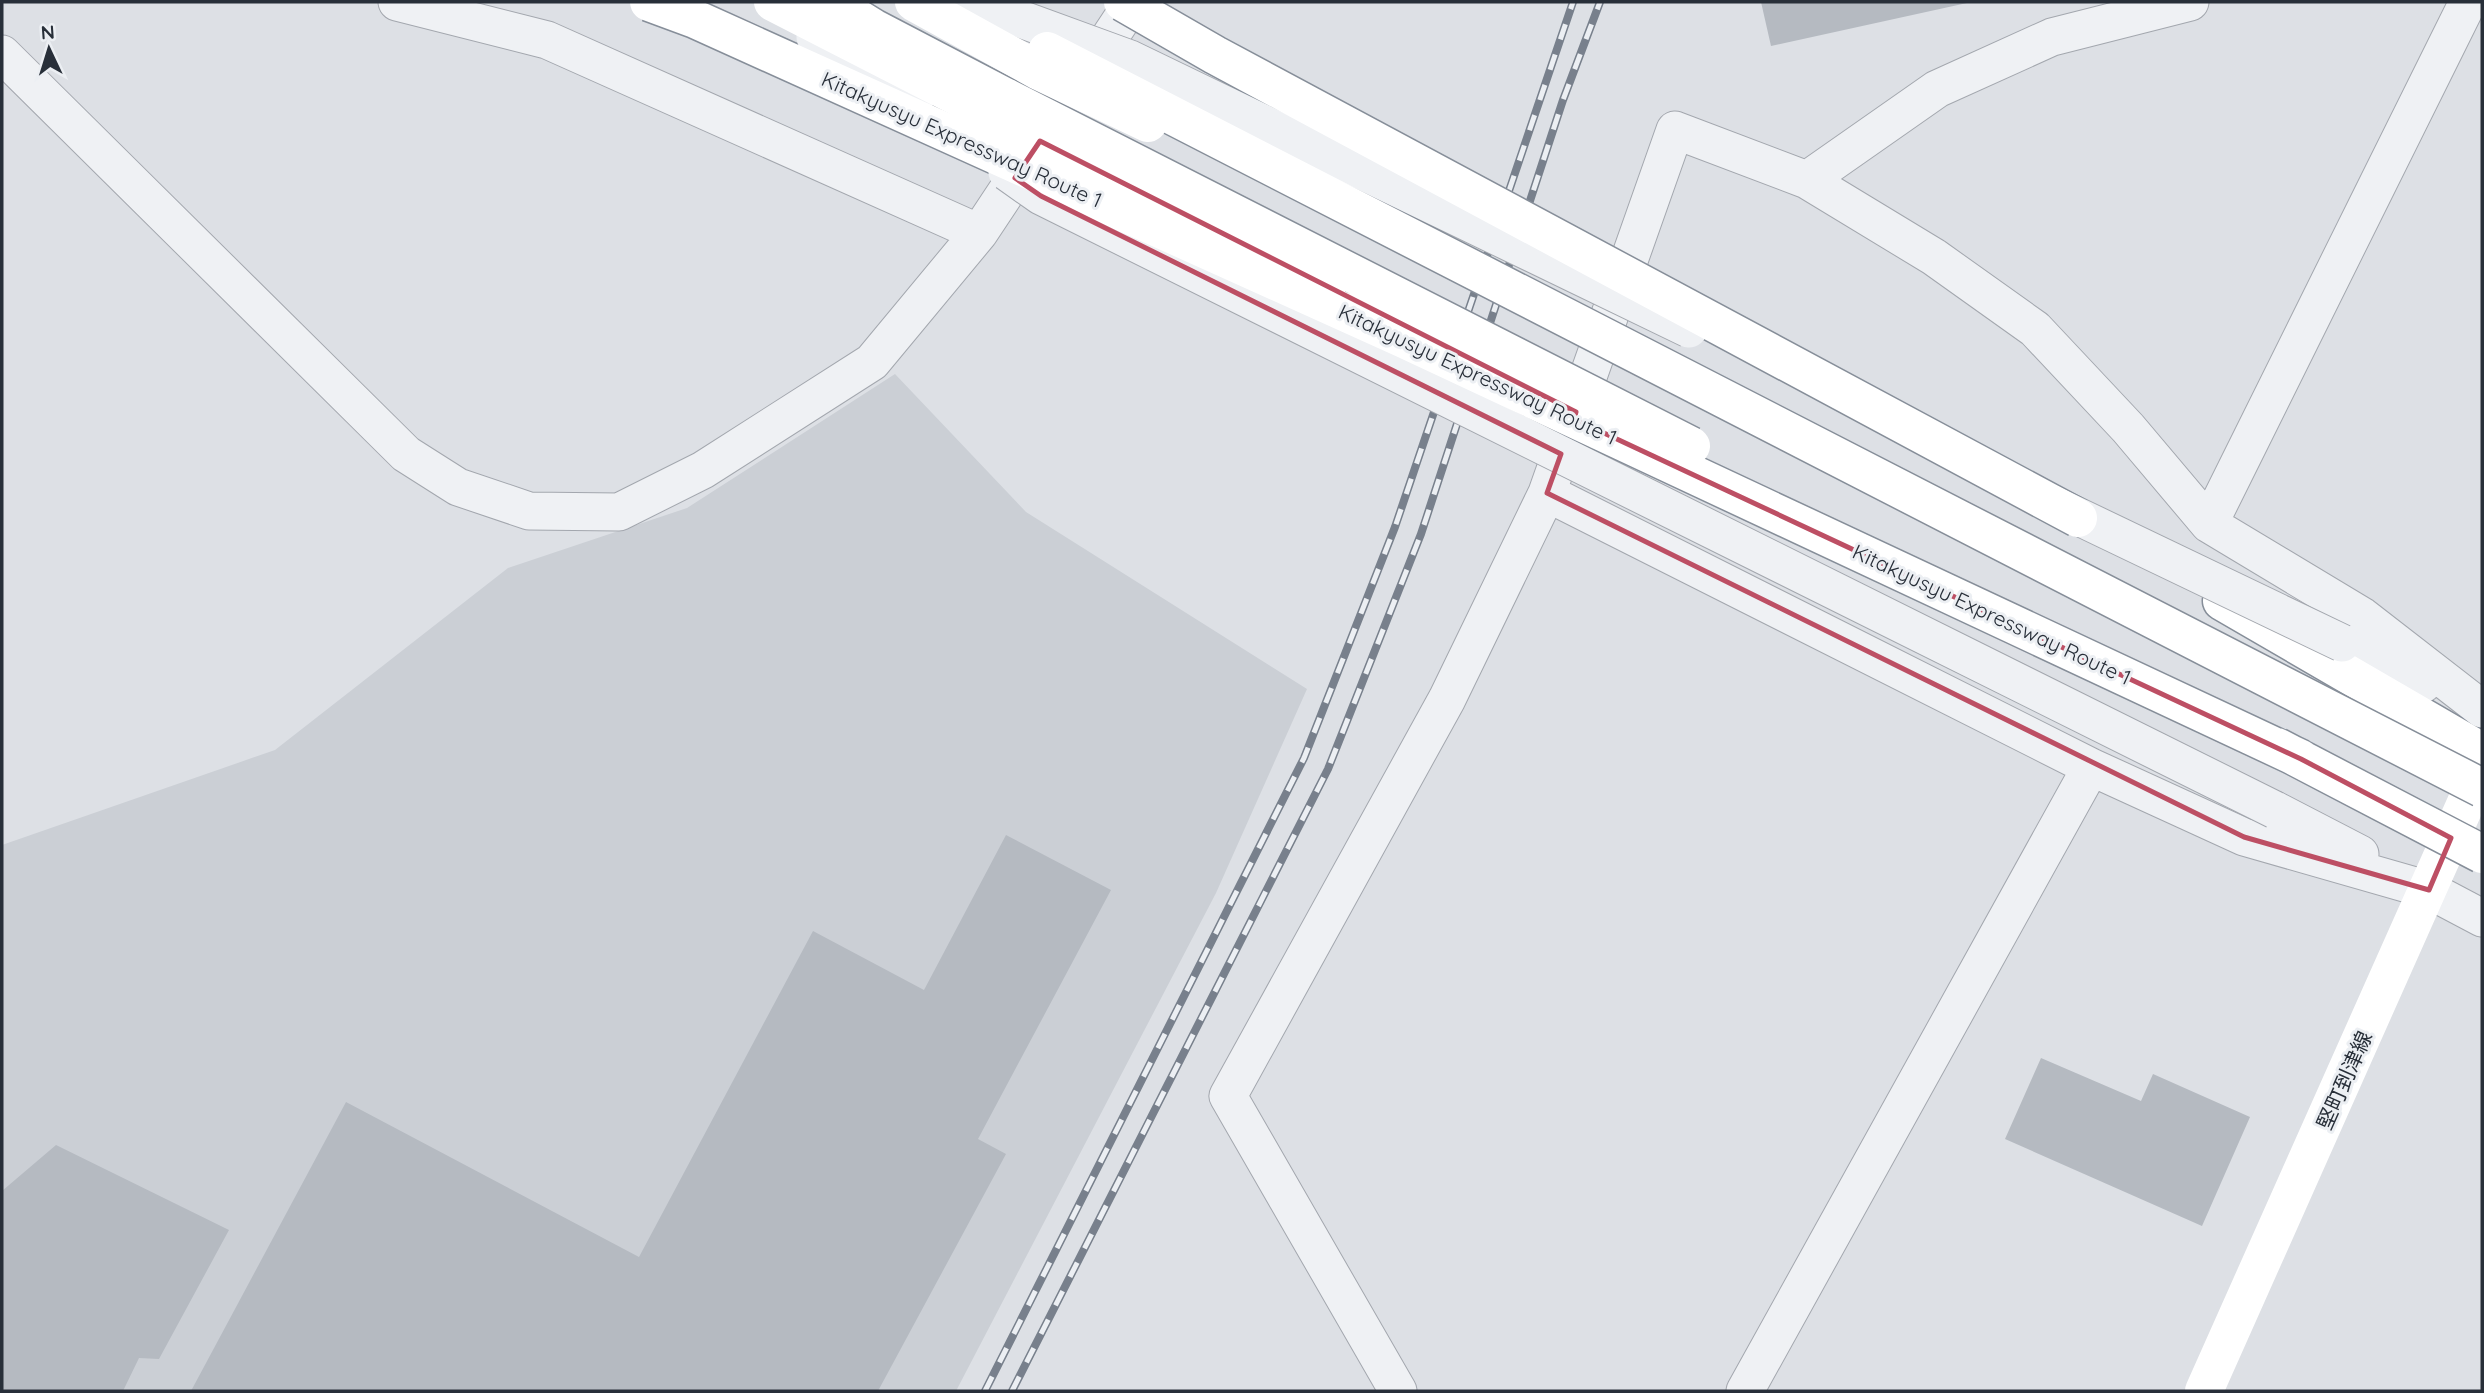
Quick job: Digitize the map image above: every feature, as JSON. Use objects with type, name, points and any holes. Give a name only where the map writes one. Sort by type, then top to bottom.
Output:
[{"type":"main road","name":"Kitakyusyu Expressway Route 1","points":[[649,2],[720,30],[1417,345],[2301,759]]},
{"type":"main road","points":[[774,2],[1017,129],[2302,779],[2482,875]]},
{"type":"main road","name":"Kitakyusyu Expressway Route 1","points":[[831,2],[873,28],[1007,98],[2482,854]]},
{"type":"main road","points":[[914,2],[1039,71],[2482,768]]},
{"type":"main road","points":[[963,2],[1047,51],[2482,788]]},
{"type":"main road","points":[[1122,2],[1215,55],[2078,517],[2482,752]]},
{"type":"main road","name":"堅町到津線","points":[[2203,1391],[2482,768]]},
{"type":"street","points":[[397,2],[547,40],[979,233]]},
{"type":"street","points":[[764,2],[1041,196],[2275,810],[2482,918]]},
{"type":"street","points":[[974,2],[1130,59],[2482,711]]},
{"type":"street","points":[[2,54],[406,454],[458,487],[528,512],[619,512],[703,470],[872,362],[979,233],[1133,2]]},
{"type":"street","points":[[1807,180],[1937,89],[2052,37],[2190,2]]},
{"type":"street","points":[[2209,524],[2468,2]]},
{"type":"street","points":[[1398,1391],[1228,1096],[1447,699],[1547,494],[1675,130],[1807,180],[1934,257],[2035,329],[2128,428],[2209,524],[2362,617],[2482,711]]},
{"type":"street","points":[[1547,494],[2091,766],[2244,837],[2429,890]]},
{"type":"street","points":[[1745,1391],[2091,766]]},
{"type":"highlighted area","points":[[1040,141],[1576,412],[1574,419],[2301,759],[2451,838],[2429,890],[2244,837],[1547,493],[1561,454],[1041,196],[1015,178]]},
{"type":"shaded area","points":[[895,374],[1026,512],[1307,689],[1216,893],[956,1391],[2,1391],[2,845],[275,750],[508,568],[687,508]]},
{"type":"building","points":[[1761,2],[1967,2],[1967,3],[1771,46]]},
{"type":"building","points":[[1006,835],[1111,890],[978,1139],[1006,1154],[878,1391],[191,1391],[346,1102],[639,1257],[813,931],[924,990]]},
{"type":"building","points":[[2041,1058],[2141,1101],[2153,1074],[2250,1117],[2202,1226],[2005,1139]]},
{"type":"building","points":[[56,1145],[229,1230],[159,1359],[139,1358],[123,1391],[2,1391],[2,1191]]},
{"type":"railway","points":[[985,1391],[1304,758],[1395,527],[1573,2]]},
{"type":"railway","points":[[1012,1391],[1328,769],[1421,534],[1563,100],[1600,2]]}]
